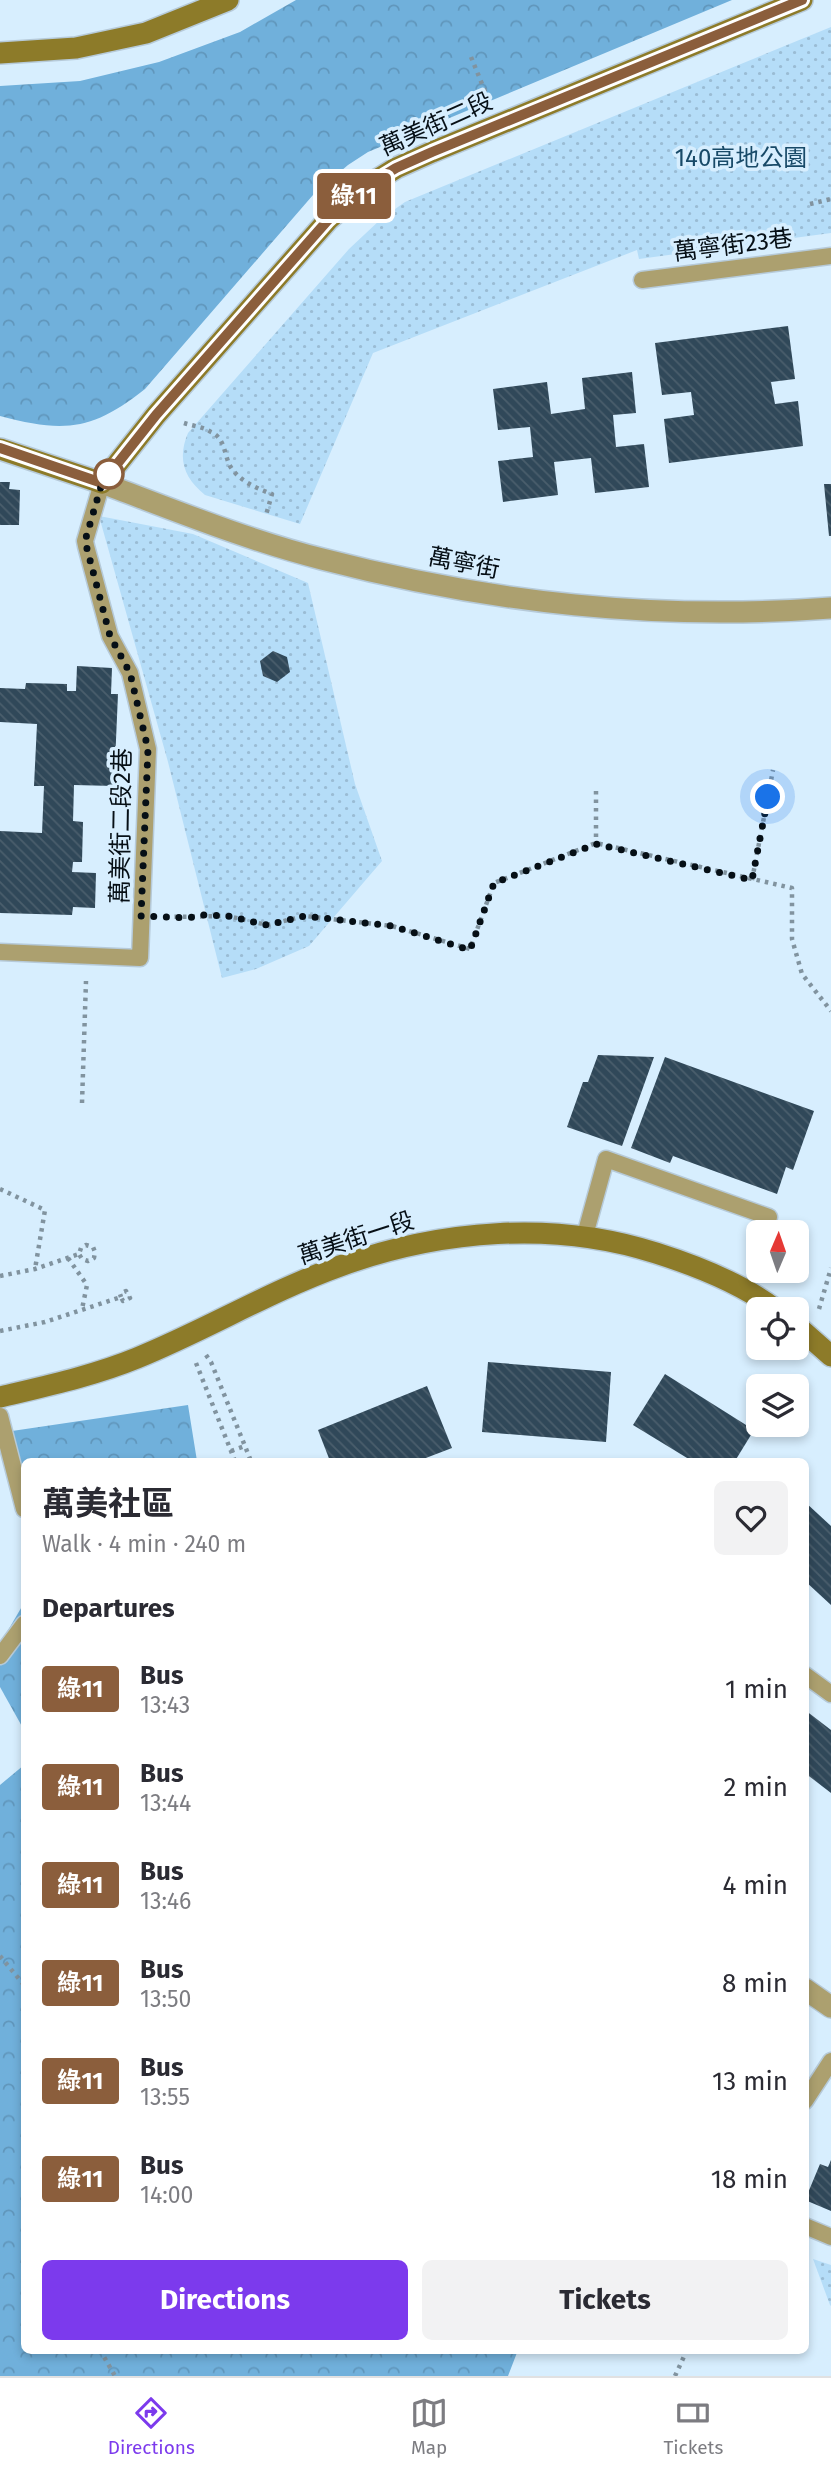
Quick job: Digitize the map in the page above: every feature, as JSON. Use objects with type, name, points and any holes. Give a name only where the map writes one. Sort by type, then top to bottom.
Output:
[{"type":"street","points":[[0,53],[76,48],[146,33],[228,0]]},
{"type":"street","name":"萬美街二段","points":[[102,483],[156,415],[328,220],[363,188],[396,168],[802,0]]},
{"type":"street","points":[[0,449],[102,483]]},
{"type":"street","name":"萬寧街","points":[[102,483],[320,559],[418,582],[519,600],[601,609],[698,613],[781,612],[831,608]]},
{"type":"street","name":"萬美街一段","points":[[0,1397],[76,1379],[136,1359],[338,1267],[387,1251],[437,1240],[534,1233],[585,1235],[635,1246],[686,1262],[755,1297]]},
{"type":"street","points":[[809,1336],[831,1356]]},
{"type":"street","points":[[809,1992],[831,2007]]},
{"type":"lane","name":"萬寧街23巷","points":[[642,280],[831,256]]},
{"type":"lane","name":"萬美街二段2巷","points":[[0,952],[140,958],[148,749],[130,673],[110,636],[85,541],[102,483]]},
{"type":"lane","points":[[585,1235],[606,1159],[769,1217]]},
{"type":"lane","points":[[0,1416],[21,1497]]},
{"type":"lane","points":[[0,1656],[21,1629]]},
{"type":"lane","points":[[809,1678],[831,1694]]},
{"type":"lane","points":[[809,2095],[831,2061]]},
{"type":"lane","points":[[809,2228],[831,2237]]},
{"type":"path","points":[[471,57],[499,125]]},
{"type":"path","points":[[810,204],[831,199]]},
{"type":"path","points":[[156,415],[211,431],[219,437],[231,467],[239,476],[272,494],[258,539]]},
{"type":"path","points":[[752,880],[773,770]]},
{"type":"path","points":[[596,791],[596,844]]},
{"type":"path","points":[[141,916],[228,916],[267,925],[305,916],[392,926],[470,950],[494,883],[596,844],[792,888],[792,939],[802,974],[831,1011]]},
{"type":"path","points":[[82,1103],[87,956]]},
{"type":"path","points":[[0,1189],[44,1210],[35,1269]]},
{"type":"path","points":[[0,1276],[35,1269],[79,1254]]},
{"type":"path","points":[[68,1258],[87,1285],[82,1310]]},
{"type":"path","points":[[809,1319],[831,1268]]},
{"type":"path","points":[[0,1331],[45,1322],[121,1297]]},
{"type":"path","points":[[192,1334],[211,1362],[250,1458]]},
{"type":"path","points":[[192,1334],[197,1368],[233,1458]]},
{"type":"path","points":[[231,1451],[245,1446]]},
{"type":"path","points":[[0,1956],[21,1981]]},
{"type":"path","points":[[102,2354],[115,2376]]},
{"type":"path","points":[[675,2376],[685,2354]]},
{"type":"green space","points":[[296,0],[732,0],[368,152],[348,165],[313,195],[145,389],[109,413],[77,425],[60,426],[0,416],[0,86],[80,81],[159,62],[240,32]]},
{"type":"green space","name":"140高地公園","points":[[831,27],[831,233],[639,259],[637,250],[373,353],[300,524],[205,495],[187,475],[183,451],[188,433],[349,249],[381,219],[405,202]]},
{"type":"green space","points":[[99,516],[193,534],[308,583],[355,784],[382,861],[309,946],[256,969],[222,978],[168,762]]},
{"type":"green space","points":[[188,1405],[197,1458],[21,1458],[21,1481],[12,1431]]},
{"type":"green space","points":[[21,1608],[21,1725],[0,1687],[0,1644]]},
{"type":"green space","points":[[21,1768],[21,2354],[516,2354],[508,2376],[0,2376],[0,1785]]},
{"type":"green space","points":[[813,2259],[831,2265],[831,2306],[830,2305]]},
{"type":"building","points":[[788,326],[795,379],[771,382],[775,404],[798,401],[803,446],[669,463],[664,419],[694,415],[691,392],[662,395],[655,343]]},
{"type":"building","points":[[632,372],[636,413],[613,415],[616,447],[644,444],[649,487],[595,493],[591,458],[554,462],[558,495],[503,502],[498,461],[533,457],[530,427],[498,430],[493,389],[547,382],[551,414],[585,409],[582,378]]},
{"type":"building","points":[[0,482],[10,482],[9,489],[20,490],[19,525],[0,525]]},
{"type":"building","points":[[824,484],[831,484],[831,536],[829,536]]},
{"type":"building","points":[[273,651],[287,657],[290,672],[277,682],[263,676],[260,661]]},
{"type":"building","points":[[77,666],[112,668],[111,694],[118,694],[114,786],[74,785],[73,821],[83,822],[82,862],[73,862],[72,872],[96,873],[95,908],[73,907],[72,915],[0,913],[0,831],[42,833],[44,786],[34,786],[37,724],[0,722],[0,688],[25,689],[26,683],[67,684],[67,691],[76,691]]},
{"type":"building","points":[[598,1055],[654,1057],[622,1146],[567,1127],[583,1082],[588,1082]]},
{"type":"building","points":[[665,1057],[814,1111],[793,1170],[786,1167],[777,1194],[673,1156],[670,1163],[631,1148]]},
{"type":"building","points":[[488,1362],[611,1372],[606,1442],[482,1432]]},
{"type":"building","points":[[665,1374],[746,1425],[746,1437],[750,1437],[737,1458],[687,1458],[633,1425]]},
{"type":"building","points":[[427,1386],[452,1448],[426,1458],[329,1458],[318,1430]]},
{"type":"building","points":[[809,1506],[831,1526],[831,1605],[809,1585]]},
{"type":"building","points":[[809,1713],[831,1730],[831,1793],[809,1776]]},
{"type":"building","points":[[831,2160],[831,2211],[809,2202],[809,2190],[820,2164],[828,2167]]},
{"type":"bus line","name":"綠11","points":[[0,448],[102,483],[156,415],[328,220],[363,188],[396,168],[432,152],[802,0]]},
{"type":"route","points":[[109,474],[116,466],[102,483],[85,541],[110,636],[130,673],[148,749],[141,916],[228,916],[267,925],[305,916],[392,926],[470,950],[494,883],[596,844],[752,880],[768,797]]}]
